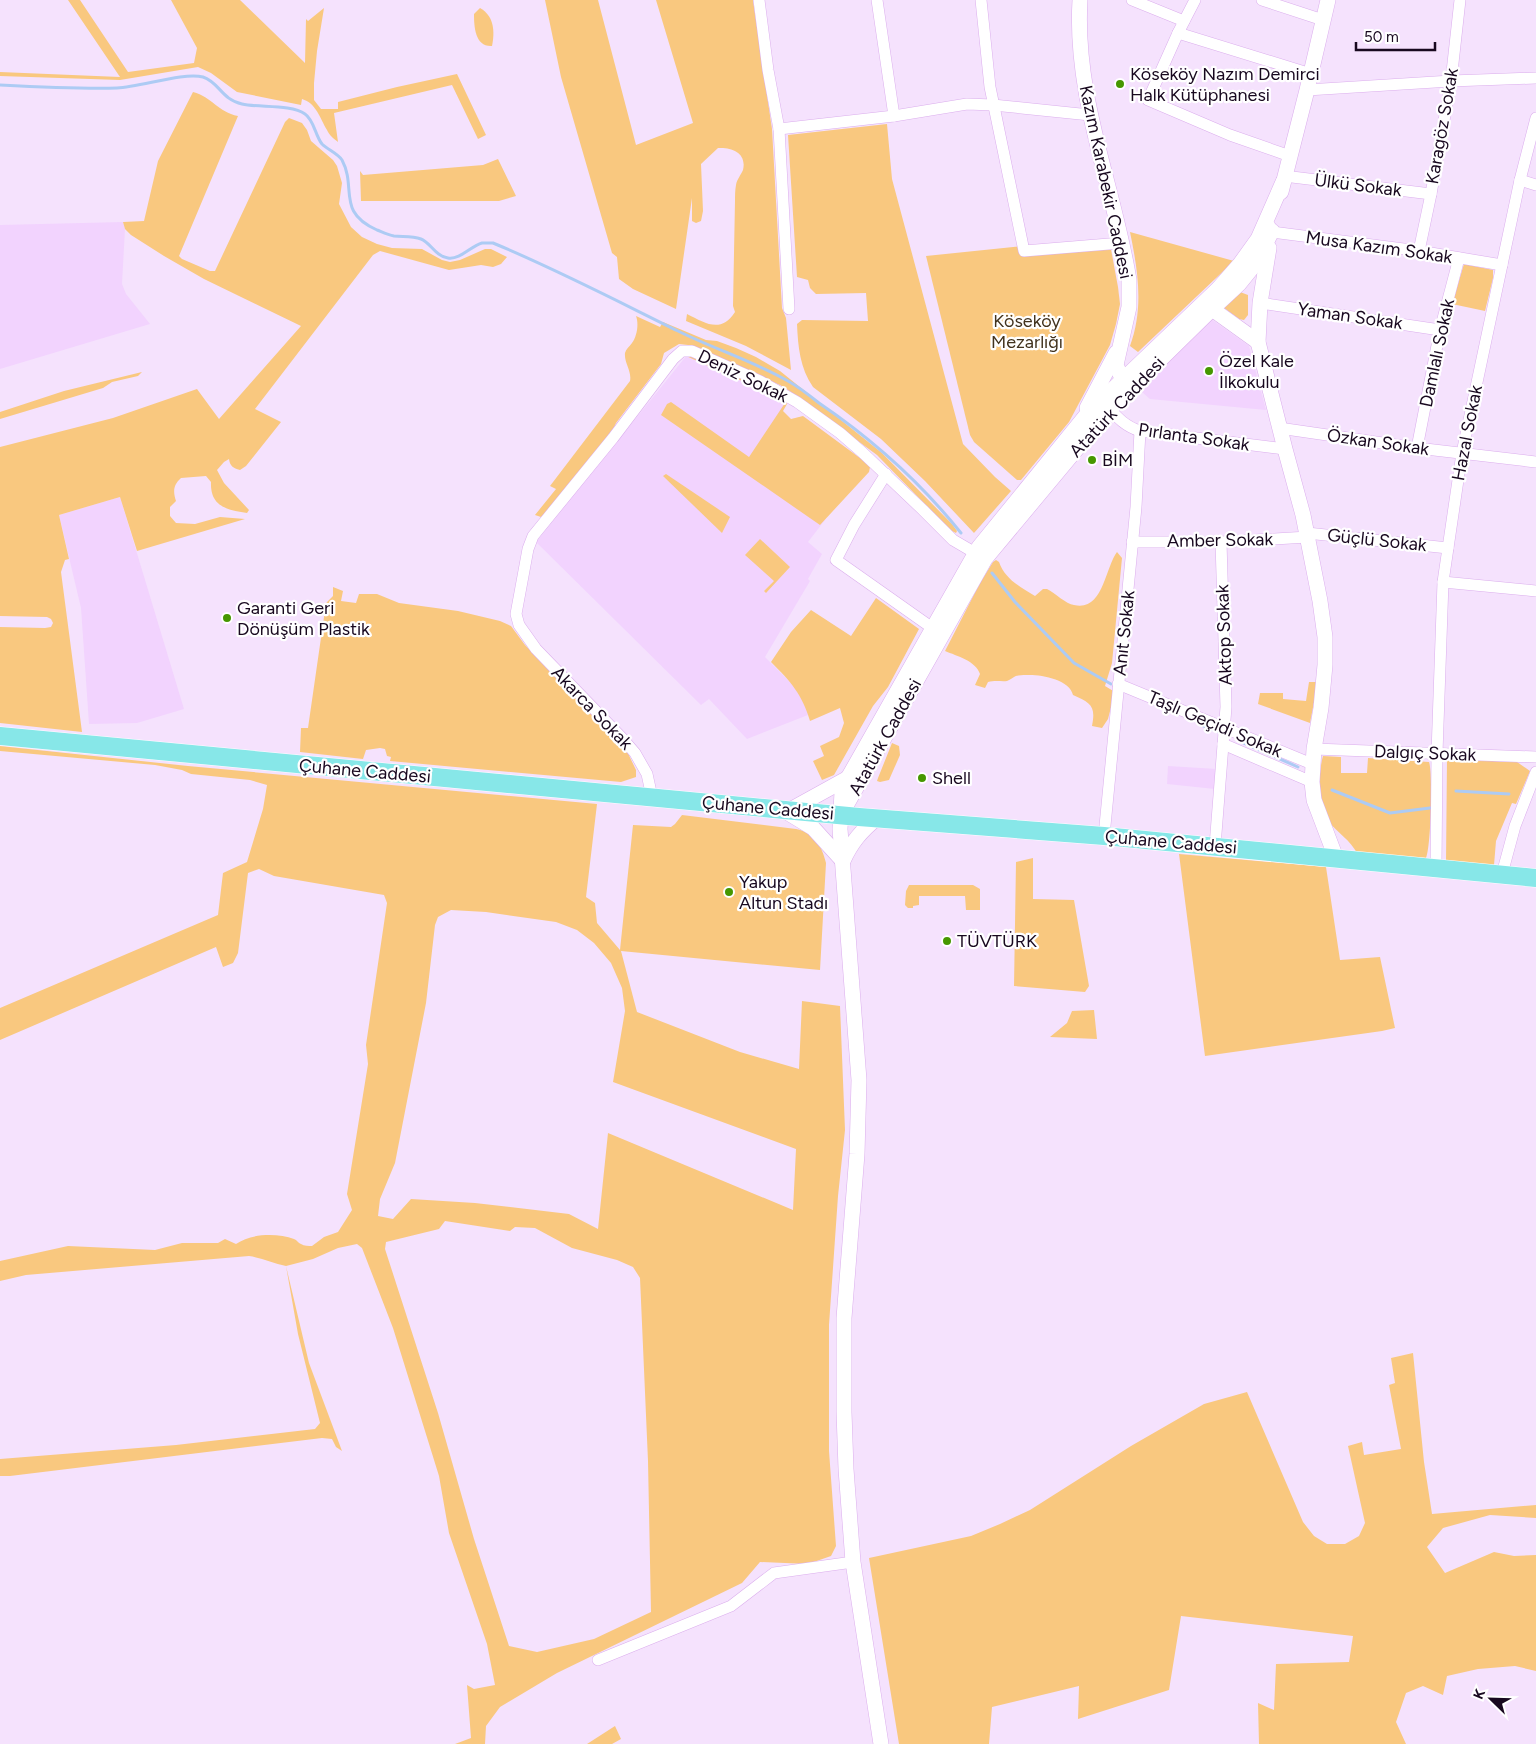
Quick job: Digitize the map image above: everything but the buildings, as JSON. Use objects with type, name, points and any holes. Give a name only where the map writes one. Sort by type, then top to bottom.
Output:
[{"type":"main road","name":"Kazım Karabekir Caddesi","points":[[1080,0],[1080,51],[1084,88],[1127,269],[1130,294],[1128,316],[1116,365],[1128,382]]},
{"type":"main road","name":"Atatürk Caddesi","points":[[1128,382],[1239,284],[1261,254],[1272,232],[1308,90],[1328,0]]},
{"type":"main road","name":"Atatürk Caddesi","points":[[980,556],[1106,404],[1240,264],[1258,239],[1284,179]]},
{"type":"main road","points":[[1272,232],[1260,303],[1258,342],[1284,450],[1308,535],[1320,601],[1326,654],[1324,688],[1313,757],[1312,782],[1314,800],[1336,858]]},
{"type":"main road","points":[[1212,309],[1258,342]]},
{"type":"main road","points":[[1077,426],[1121,342]]},
{"type":"main road","name":"Atatürk Caddesi","points":[[841,815],[842,792],[848,778],[980,556],[1077,426],[1106,404]]},
{"type":"main road","name":"Atatürk Caddesi","points":[[841,815],[937,631]]},
{"type":"main road","name":"Çuhane Caddesi","points":[[0,736],[652,798],[1215,846],[1536,878]]},
{"type":"main road","points":[[843,861],[813,828],[786,810],[848,778]]},
{"type":"main road","points":[[841,815],[859,1080],[857,1154],[845,1292],[846,1469],[853,1562],[881,1744]]},
{"type":"main road","points":[[843,861],[860,832],[877,818]]},
{"type":"street","points":[[759,0],[768,70],[779,129],[789,309]]},
{"type":"street","points":[[877,0],[894,116]]},
{"type":"street","points":[[981,0],[993,104],[1024,251],[1121,243]]},
{"type":"street","points":[[1132,0],[1184,21]]},
{"type":"street","points":[[1195,0],[1148,100],[1230,135],[1290,156]]},
{"type":"street","points":[[1262,0],[1323,20]]},
{"type":"street","name":"Karagöz Sokak","points":[[1419,251],[1451,81],[1460,0]]},
{"type":"street","points":[[1178,33],[1311,74]]},
{"type":"street","points":[[1308,90],[1536,78]]},
{"type":"street","points":[[779,129],[894,116],[967,104],[993,104],[1090,114]]},
{"type":"street","name":"Hazal Sokak","points":[[1436,867],[1437,753],[1443,582],[1462,453],[1520,180],[1536,118]]},
{"type":"street","name":"Ülkü Sokak","points":[[1284,179],[1431,194]]},
{"type":"street","points":[[1520,180],[1536,185]]},
{"type":"street","points":[[1267,217],[1272,232]]},
{"type":"street","name":"Musa Kazım Sokak","points":[[1272,232],[1419,251],[1502,265]]},
{"type":"street","name":"Damlalı Sokak","points":[[1417,448],[1440,330],[1459,258]]},
{"type":"street","name":"Yaman Sokak","points":[[1260,303],[1440,330]]},
{"type":"street","name":"Deniz Sokak","points":[[519,625],[516,614],[528,548],[533,536],[613,438],[673,359],[682,351],[692,351],[779,391],[840,433],[886,474],[953,540],[980,556]]},
{"type":"street","name":"Pırlanta Sokak","points":[[1106,404],[1125,424],[1140,430],[1284,450]]},
{"type":"street","name":"Özkan Sokak","points":[[1279,428],[1417,448],[1536,462]]},
{"type":"street","name":"Anıt Sokak","points":[[1104,836],[1132,542],[1140,430]]},
{"type":"street","points":[[886,474],[854,525],[836,560],[937,631]]},
{"type":"street","name":"Amber Sokak","points":[[1132,542],[1221,542],[1308,535]]},
{"type":"street","name":"Güçlü Sokak","points":[[1308,535],[1448,548]]},
{"type":"street","name":"Aktop Sokak","points":[[1215,846],[1226,707],[1221,542]]},
{"type":"street","points":[[1443,582],[1536,591]]},
{"type":"street","name":"Akarca Sokak","points":[[519,625],[536,649],[635,753],[647,774],[652,798]]},
{"type":"street","name":"Taşlı Geçidi Sokak","points":[[1118,684],[1224,728],[1313,757]]},
{"type":"street","points":[[1223,744],[1312,782]]},
{"type":"street","name":"Dalgıç Sokak","points":[[1313,757],[1437,753],[1536,757]]},
{"type":"street","points":[[1502,874],[1514,826],[1536,772]]},
{"type":"street","points":[[598,1660],[731,1606],[774,1573],[853,1562]]},
{"type":"shaded area","points":[[123,222],[125,229],[122,284],[126,294],[150,324],[0,369],[0,225]]},
{"type":"shaded area","name":"Özel Kale İlkokulu","points":[[1211,319],[1249,346],[1266,410],[1150,399],[1141,391]]},
{"type":"shaded area","points":[[687,355],[780,394],[787,404],[749,457],[825,520],[808,542],[822,554],[808,579],[810,581],[765,657],[796,688],[808,715],[747,739],[709,699],[701,705],[536,542]]},
{"type":"shaded area","points":[[120,497],[184,709],[137,723],[89,724],[81,608],[59,515]]},
{"type":"shaded area","points":[[1168,766],[1217,769],[1215,789],[1167,784]]},
{"type":"green space","points":[[68,0],[80,0],[128,72],[194,63],[197,48],[171,0],[240,0],[305,63],[306,19],[308,21],[324,8],[314,83],[314,100],[321,109],[338,109],[338,102],[457,74],[486,135],[478,139],[452,85],[334,113],[338,142],[329,134],[317,112],[307,101],[302,99],[301,105],[237,92],[211,73],[198,67],[120,80],[0,76],[0,72],[120,77]]},
{"type":"green space","points":[[545,0],[598,0],[636,145],[693,123],[656,0],[753,0],[772,129],[782,308],[786,318],[791,370],[746,346],[686,321],[687,314],[706,323],[718,325],[730,319],[735,312],[733,306],[735,191],[744,164],[741,155],[737,152],[718,148],[701,164],[703,211],[701,221],[696,223],[692,221],[692,198],[676,309],[633,289],[619,279],[617,257],[612,253],[561,77]]},
{"type":"green space","points":[[480,8],[485,11],[491,20],[492,46],[482,43],[477,35],[474,25],[474,14]]},
{"type":"green space","points":[[193,92],[200,94],[225,111],[238,116],[179,256],[182,259],[210,271],[215,271],[285,122],[289,118],[302,123],[311,141],[333,160],[337,166],[342,183],[339,204],[351,227],[362,237],[392,248],[422,249],[442,260],[450,262],[460,260],[485,249],[491,249],[507,257],[501,264],[493,267],[481,265],[449,270],[380,251],[373,255],[255,409],[281,422],[246,466],[240,470],[235,468],[231,465],[229,459],[217,470],[224,483],[249,510],[247,513],[226,508],[216,502],[211,490],[211,482],[206,476],[181,478],[175,486],[176,501],[170,507],[170,516],[176,523],[195,524],[220,517],[245,519],[137,551],[120,497],[59,515],[69,559],[65,560],[61,572],[82,732],[0,723],[0,627],[45,628],[51,627],[53,623],[47,617],[0,616],[0,447],[113,418],[197,389],[219,419],[301,326],[204,279],[164,256],[131,235],[125,229],[123,222],[144,221],[158,161]]},
{"type":"green space","points":[[887,124],[892,179],[963,444],[1011,491],[974,533],[925,481],[881,439],[813,387],[805,372],[801,357],[797,324],[802,320],[868,321],[866,293],[816,294],[810,288],[808,280],[797,277],[788,135]]},
{"type":"green space","points":[[498,159],[516,196],[499,201],[361,201],[360,171],[363,175],[483,165]]},
{"type":"green space","points":[[1130,232],[1234,261],[1138,352],[1130,346],[1137,318],[1138,289]]},
{"type":"green space","name":"Köseköy Mezarlığı","points":[[1110,244],[1120,304],[1110,345],[1069,422],[1021,480],[1017,480],[974,442],[970,435],[926,256],[1023,246]]},
{"type":"green space","points":[[1464,264],[1493,270],[1493,278],[1485,311],[1452,304]]},
{"type":"green space","points":[[1240,292],[1248,295],[1248,315],[1244,320],[1239,319],[1224,308]]},
{"type":"green space","points":[[636,316],[660,327],[663,322],[706,340],[717,341],[736,348],[780,371],[882,453],[952,524],[957,531],[956,533],[950,530],[877,455],[791,392],[780,385],[688,345],[679,344],[664,353],[661,364],[616,423],[609,438],[545,514],[541,517],[535,515],[556,489],[550,486],[630,381],[625,353],[634,340],[637,326]]},
{"type":"green space","points":[[687,355],[780,394],[787,401],[783,411],[791,419],[803,416],[864,461],[870,467],[869,472],[820,525],[661,415],[667,404],[671,402],[749,457],[785,403],[778,397]]},
{"type":"green space","points":[[142,372],[138,376],[112,382],[103,388],[0,419],[0,412],[64,391]]},
{"type":"green space","points":[[666,474],[730,517],[722,533],[663,476]]},
{"type":"green space","points":[[760,539],[790,567],[766,593],[764,591],[774,581],[745,555]]},
{"type":"green space","points":[[1117,552],[1122,558],[1112,663],[1105,686],[1115,692],[1108,719],[1102,728],[1092,726],[1093,714],[1091,706],[1073,695],[1071,690],[1060,681],[1038,675],[1021,675],[1007,681],[988,682],[985,688],[975,685],[980,674],[975,666],[945,651],[980,583],[996,560],[1009,578],[1035,596],[1043,589],[1047,589],[1064,601],[1074,605],[1084,605],[1091,602],[1097,596]]},
{"type":"green space","points":[[333,587],[343,591],[341,601],[356,603],[359,594],[377,594],[399,603],[458,611],[500,621],[511,626],[525,645],[624,745],[636,770],[636,777],[621,782],[390,761],[391,757],[387,756],[385,749],[380,748],[366,750],[363,759],[300,752],[301,728],[308,728],[326,603],[333,596]]},
{"type":"green space","points":[[876,598],[919,629],[888,687],[873,706],[834,775],[822,780],[813,761],[824,756],[820,746],[839,737],[844,723],[840,708],[810,721],[795,689],[771,662],[791,632],[811,610],[851,636]]},
{"type":"green space","points":[[1309,682],[1316,682],[1310,723],[1258,704],[1260,693],[1283,693],[1283,699],[1306,701]]},
{"type":"green space","points":[[892,743],[899,746],[900,755],[889,780],[877,781],[878,778]]},
{"type":"green space","points":[[0,746],[188,766],[597,804],[586,897],[595,903],[597,923],[620,950],[633,825],[671,827],[682,815],[796,829],[808,833],[822,851],[826,863],[820,970],[621,951],[637,1012],[740,1052],[799,1069],[802,1001],[840,1006],[845,1130],[838,1196],[829,1325],[829,1451],[836,1546],[831,1556],[808,1564],[760,1562],[742,1583],[557,1673],[500,1707],[486,1726],[485,1744],[455,1744],[471,1738],[467,1685],[474,1689],[495,1685],[487,1644],[449,1533],[439,1476],[393,1328],[362,1248],[357,1244],[338,1248],[313,1259],[286,1266],[249,1256],[26,1275],[0,1281],[0,1261],[68,1246],[155,1250],[182,1243],[218,1243],[225,1239],[236,1244],[242,1240],[257,1236],[273,1235],[288,1237],[295,1239],[300,1244],[312,1246],[324,1237],[338,1232],[352,1210],[347,1194],[368,1064],[366,1045],[387,903],[384,895],[274,876],[259,869],[248,873],[238,953],[233,963],[223,967],[216,947],[0,1040],[0,1008],[218,915],[223,873],[247,862],[263,809],[267,785],[250,780],[191,774],[182,770],[155,765],[0,751]],"holes":[[[451,910],[486,912],[556,922],[577,930],[594,943],[611,963],[622,988],[625,1011],[613,1082],[796,1149],[793,1210],[608,1133],[598,1229],[569,1214],[475,1203],[411,1199],[393,1219],[378,1216],[380,1199],[395,1163],[426,1003],[435,925],[438,917]],[[445,1221],[510,1231],[515,1227],[535,1228],[572,1248],[617,1260],[633,1267],[640,1278],[648,1461],[651,1612],[594,1639],[537,1652],[509,1646],[474,1539],[438,1413],[385,1249],[386,1242],[439,1229]]]},
{"type":"green space","points":[[1323,756],[1341,757],[1341,773],[1367,773],[1368,758],[1429,762],[1431,810],[1426,858],[1357,853],[1351,844],[1328,821],[1322,808],[1320,771]]},
{"type":"green space","points":[[1447,759],[1517,762],[1530,771],[1516,804],[1512,803],[1496,841],[1494,865],[1446,862]]},
{"type":"green space","points":[[1179,854],[1326,867],[1340,960],[1380,957],[1395,1028],[1205,1056]]},
{"type":"green space","points":[[1033,858],[1033,899],[1074,900],[1089,986],[1085,992],[1014,986],[1016,862]]},
{"type":"green space","points":[[909,885],[973,885],[980,889],[980,910],[966,910],[965,896],[919,896],[919,905],[908,908],[905,905],[906,891]]},
{"type":"green space","points":[[1094,1010],[1097,1039],[1050,1037],[1067,1023],[1072,1011]]},
{"type":"green space","points":[[286,1266],[309,1363],[342,1451],[336,1447],[332,1439],[322,1438],[0,1476],[0,1459],[176,1445],[315,1429],[320,1423],[298,1334]]},
{"type":"green space","points":[[1413,1353],[1424,1462],[1432,1514],[1536,1505],[1536,1518],[1490,1515],[1443,1528],[1427,1547],[1445,1573],[1494,1552],[1514,1556],[1536,1555],[1536,1671],[1515,1666],[1478,1669],[1447,1676],[1443,1695],[1423,1686],[1406,1693],[1396,1722],[1406,1744],[1259,1744],[1258,1703],[1274,1710],[1276,1664],[1349,1662],[1353,1636],[1181,1616],[1169,1690],[1078,1719],[1079,1686],[992,1707],[989,1744],[899,1744],[869,1558],[971,1536],[1000,1524],[1030,1510],[1131,1446],[1204,1404],[1247,1392],[1303,1522],[1314,1536],[1327,1544],[1345,1544],[1359,1536],[1365,1523],[1348,1446],[1362,1442],[1364,1455],[1401,1449],[1389,1385],[1395,1383],[1391,1358]]},
{"type":"green space","points":[[615,1726],[621,1739],[612,1744],[587,1744]]},
{"type":"waterway","points":[[0,85],[117,88],[185,76],[195,76],[208,79],[235,102],[249,105],[283,107],[299,111],[308,117],[322,144],[342,160],[346,170],[352,207],[356,215],[364,223],[390,235],[421,239],[440,255],[448,258],[457,257],[482,243],[493,243],[775,374],[804,391],[877,447],[912,479],[961,533]]},
{"type":"waterway","points":[[992,573],[1015,602],[1074,663],[1111,684]]},
{"type":"waterway","points":[[1199,724],[1219,732]]},
{"type":"waterway","points":[[1239,741],[1298,767]]},
{"type":"waterway","points":[[1332,790],[1390,813],[1430,808]]},
{"type":"waterway","points":[[1456,791],[1509,794]]},
{"type":"place","name":"Köseköy Nazım Demirci Halk Kütüphanesi","points":[[1120,84]]},
{"type":"place","name":"Özel Kale İlkokulu","points":[[1209,371]]},
{"type":"place","name":"BİM","points":[[1092,460]]},
{"type":"place","name":"Garanti Geri Dönüşüm Plastik","points":[[227,618]]},
{"type":"place","name":"Shell","points":[[922,778]]},
{"type":"place","name":"Yakup Altun Stadı","points":[[729,892]]},
{"type":"place","name":"TÜVTÜRK","points":[[947,941]]}]
